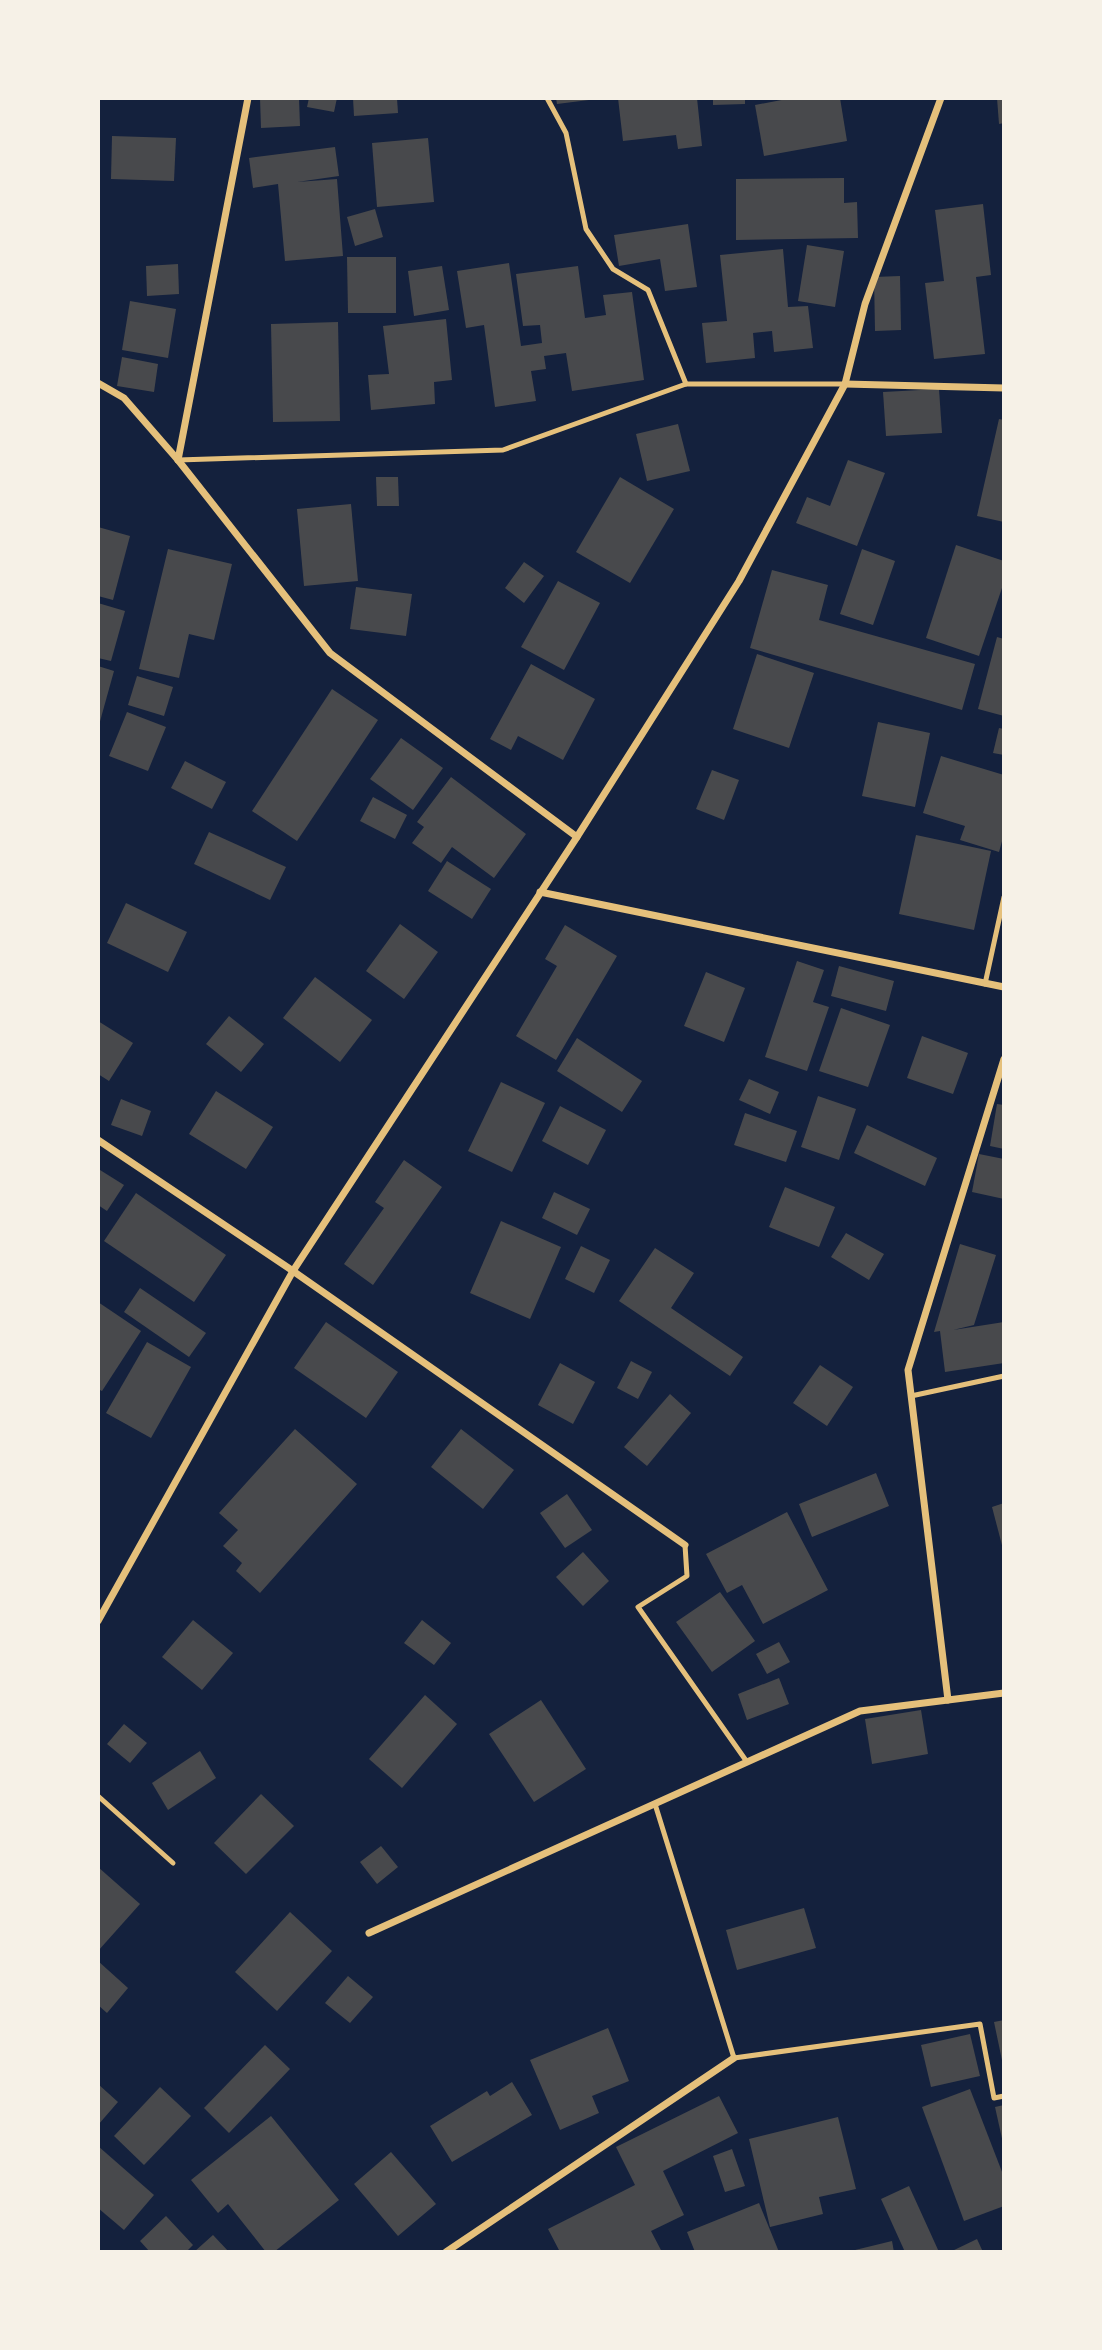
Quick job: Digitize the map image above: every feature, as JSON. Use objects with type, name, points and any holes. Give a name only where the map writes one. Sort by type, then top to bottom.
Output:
[{"type":"street","points":[[178,460],[248,98]]},
{"type":"street","points":[[98,1621],[293,1271],[577,837],[739,581],[845,384],[865,304],[941,98]]},
{"type":"street","points":[[98,383],[124,398],[178,460],[330,653],[577,837]]},
{"type":"street","points":[[845,384],[1004,388]]},
{"type":"street","points":[[540,892],[1004,987]]},
{"type":"street","points":[[948,1700],[908,1370],[1004,1059]]},
{"type":"street","points":[[98,1140],[293,1271],[685,1545]]},
{"type":"street","points":[[369,1933],[860,1711],[1004,1693]]},
{"type":"street","points":[[446,2252],[734,2058]]},
{"type":"lane","points":[[547,98],[566,133],[586,229],[613,270],[648,290],[686,384]]},
{"type":"lane","points":[[178,460],[503,450],[686,384],[845,384]]},
{"type":"lane","points":[[985,984],[1004,897]]},
{"type":"lane","points":[[911,1396],[1004,1376]]},
{"type":"lane","points":[[685,1545],[687,1576],[638,1607],[747,1762]]},
{"type":"lane","points":[[98,1796],[173,1863]]},
{"type":"lane","points":[[655,1804],[734,2058],[980,2024],[995,2098],[1004,2096]]},
{"type":"building","points":[[260,98],[299,98],[300,126],[261,128]]},
{"type":"building","points":[[309,98],[337,98],[334,112],[307,107]]},
{"type":"building","points":[[353,98],[397,98],[398,113],[354,116]]},
{"type":"building","points":[[556,98],[589,98],[589,100],[557,104]]},
{"type":"building","points":[[618,98],[697,98],[702,146],[678,149],[676,135],[623,141]]},
{"type":"building","points":[[713,98],[745,98],[745,104],[713,105]]},
{"type":"building","points":[[792,98],[840,98],[847,141],[764,156],[755,105]]},
{"type":"building","points":[[997,98],[1004,98],[1004,123],[999,124]]},
{"type":"building","points":[[112,136],[176,138],[174,181],[111,179]]},
{"type":"building","points":[[428,138],[434,202],[377,207],[372,143]]},
{"type":"building","points":[[335,147],[339,176],[297,182],[337,179],[343,256],[285,261],[278,184],[253,188],[249,158]]},
{"type":"building","points":[[844,178],[844,203],[857,202],[858,238],[736,240],[736,179]]},
{"type":"building","points":[[983,204],[991,275],[976,277],[985,354],[934,359],[925,283],[944,281],[935,210]]},
{"type":"building","points":[[375,209],[383,237],[355,246],[347,217]]},
{"type":"building","points":[[688,224],[697,287],[665,291],[660,259],[619,266],[614,235]]},
{"type":"building","points":[[807,245],[844,251],[835,307],[798,301]]},
{"type":"building","points":[[783,249],[788,307],[808,306],[813,348],[774,352],[772,331],[753,333],[755,358],[706,363],[702,323],[727,321],[720,255]]},
{"type":"building","points":[[347,257],[396,257],[396,313],[348,313]]},
{"type":"building","points":[[509,263],[521,346],[542,343],[540,325],[523,326],[516,274],[578,266],[585,318],[606,315],[603,295],[632,292],[644,380],[572,391],[566,353],[544,356],[546,369],[531,371],[536,401],[495,407],[484,325],[466,328],[457,271]]},
{"type":"building","points":[[178,264],[179,294],[147,296],[146,266]]},
{"type":"building","points":[[442,266],[449,310],[414,316],[408,271]]},
{"type":"building","points":[[900,276],[901,330],[875,331],[874,277]]},
{"type":"building","points":[[130,301],[176,309],[168,358],[122,350]]},
{"type":"building","points":[[446,319],[452,380],[434,382],[435,404],[371,410],[368,375],[389,374],[383,326]]},
{"type":"building","points":[[338,322],[340,421],[273,422],[271,324]]},
{"type":"building","points":[[122,357],[158,364],[154,392],[117,386]]},
{"type":"building","points":[[939,389],[942,433],[886,436],[883,392]]},
{"type":"building","points":[[999,419],[1004,420],[1004,522],[977,516]]},
{"type":"building","points":[[678,424],[690,471],[647,481],[636,434]]},
{"type":"building","points":[[848,460],[885,473],[857,546],[796,523],[807,497],[830,506]]},
{"type":"building","points":[[376,477],[398,477],[399,506],[377,506]]},
{"type":"building","points":[[620,477],[674,509],[630,583],[576,552]]},
{"type":"building","points":[[351,504],[358,581],[304,586],[297,509]]},
{"type":"building","points":[[98,527],[130,536],[113,600],[98,596]]},
{"type":"building","points":[[956,545],[1004,561],[1004,582],[979,656],[926,638]]},
{"type":"building","points":[[168,549],[232,564],[214,640],[189,634],[179,678],[139,669]]},
{"type":"building","points":[[862,549],[895,561],[873,625],[840,614]]},
{"type":"building","points":[[524,562],[544,576],[524,603],[505,588]]},
{"type":"building","points":[[772,570],[828,585],[819,620],[975,664],[962,710],[750,648]]},
{"type":"building","points":[[558,581],[600,603],[564,670],[521,647]]},
{"type":"building","points":[[356,587],[412,594],[406,636],[350,629]]},
{"type":"building","points":[[98,603],[125,611],[111,661],[98,658]]},
{"type":"building","points":[[997,637],[1004,639],[1004,716],[978,709]]},
{"type":"building","points":[[757,654],[814,673],[789,748],[733,729]]},
{"type":"building","points":[[531,664],[595,699],[563,760],[518,736],[511,750],[490,739]]},
{"type":"building","points":[[98,666],[114,671],[99,725],[98,725]]},
{"type":"building","points":[[137,676],[173,687],[164,716],[128,705]]},
{"type":"building","points":[[332,689],[378,720],[297,841],[252,811]]},
{"type":"building","points":[[127,712],[166,727],[148,771],[109,756]]},
{"type":"building","points":[[878,722],[930,733],[915,807],[862,796]]},
{"type":"building","points":[[999,728],[1004,729],[1004,755],[993,753]]},
{"type":"building","points":[[401,738],[443,768],[413,810],[370,779]]},
{"type":"building","points":[[941,756],[1004,775],[1004,834],[999,852],[960,840],[965,826],[923,813]]},
{"type":"building","points":[[185,761],[226,782],[212,809],[171,788]]},
{"type":"building","points":[[712,770],[739,780],[724,820],[696,809]]},
{"type":"building","points":[[451,777],[526,834],[494,878],[452,847],[441,863],[412,843],[424,827],[417,822]]},
{"type":"building","points":[[373,797],[407,815],[395,839],[360,821]]},
{"type":"building","points":[[209,832],[286,867],[270,900],[194,864]]},
{"type":"building","points":[[916,835],[991,851],[974,930],[899,914]]},
{"type":"building","points":[[447,861],[491,889],[472,919],[428,891]]},
{"type":"building","points":[[126,903],[187,932],[168,972],[107,943]]},
{"type":"building","points":[[400,924],[438,952],[404,999],[366,971]]},
{"type":"building","points":[[565,925],[617,956],[556,1060],[516,1036],[557,966],[545,959]]},
{"type":"building","points":[[797,961],[824,970],[813,1002],[829,1007],[807,1071],[765,1057]]},
{"type":"building","points":[[839,966],[894,981],[886,1011],[831,996]]},
{"type":"building","points":[[706,972],[745,988],[724,1042],[684,1026]]},
{"type":"building","points":[[315,977],[372,1020],[340,1062],[283,1018]]},
{"type":"building","points":[[841,1008],[890,1025],[868,1087],[819,1071]]},
{"type":"building","points":[[229,1016],[264,1044],[241,1072],[206,1044]]},
{"type":"building","points":[[98,1021],[133,1043],[109,1081],[98,1074]]},
{"type":"building","points":[[922,1036],[968,1053],[953,1094],[907,1078]]},
{"type":"building","points":[[577,1038],[642,1081],[622,1112],[557,1071]]},
{"type":"building","points":[[749,1079],[779,1092],[770,1114],[739,1100]]},
{"type":"building","points":[[501,1082],[545,1103],[512,1172],[468,1151]]},
{"type":"building","points":[[216,1091],[273,1127],[246,1169],[189,1134]]},
{"type":"building","points":[[818,1096],[856,1109],[839,1160],[801,1147]]},
{"type":"building","points":[[121,1099],[151,1111],[142,1136],[111,1125]]},
{"type":"building","points":[[997,1104],[1004,1105],[1004,1149],[990,1146]]},
{"type":"building","points":[[560,1106],[606,1130],[588,1165],[542,1141]]},
{"type":"building","points":[[745,1113],[797,1131],[786,1162],[734,1145]]},
{"type":"building","points":[[867,1125],[937,1158],[925,1186],[854,1153]]},
{"type":"building","points":[[979,1154],[1004,1159],[1004,1199],[972,1192]]},
{"type":"building","points":[[404,1160],[442,1187],[373,1285],[344,1264],[384,1208],[375,1202]]},
{"type":"building","points":[[100,1170],[124,1185],[107,1211],[98,1205]]},
{"type":"building","points":[[785,1187],[835,1207],[819,1247],[769,1227]]},
{"type":"building","points":[[554,1192],[590,1209],[577,1235],[542,1218]]},
{"type":"building","points":[[136,1193],[226,1255],[194,1302],[104,1241]]},
{"type":"building","points":[[501,1221],[561,1247],[530,1319],[470,1293]]},
{"type":"building","points":[[846,1233],[884,1254],[869,1280],[831,1257]]},
{"type":"building","points":[[960,1244],[996,1255],[974,1325],[953,1330],[1004,1322],[1004,1363],[945,1372],[940,1331],[934,1332]]},
{"type":"building","points":[[581,1246],[610,1260],[594,1293],[565,1279]]},
{"type":"building","points":[[655,1248],[694,1273],[671,1308],[743,1357],[730,1376],[619,1301]]},
{"type":"building","points":[[140,1288],[206,1333],[189,1357],[124,1312]]},
{"type":"building","points":[[98,1302],[141,1331],[102,1391],[98,1389]]},
{"type":"building","points":[[326,1322],[398,1372],[366,1418],[294,1368]]},
{"type":"building","points":[[147,1342],[191,1367],[151,1438],[106,1413]]},
{"type":"building","points":[[631,1361],[652,1372],[638,1399],[617,1388]]},
{"type":"building","points":[[560,1363],[595,1382],[573,1424],[538,1405]]},
{"type":"building","points":[[820,1365],[853,1387],[827,1426],[793,1403]]},
{"type":"building","points":[[670,1394],[691,1413],[647,1466],[624,1447]]},
{"type":"building","points":[[295,1429],[357,1484],[260,1593],[236,1571],[242,1563],[223,1546],[238,1530],[219,1513]]},
{"type":"building","points":[[461,1429],[514,1470],[483,1509],[431,1467]]},
{"type":"building","points":[[876,1473],[889,1506],[812,1537],[799,1504]]},
{"type":"building","points":[[567,1494],[592,1530],[565,1548],[540,1513]]},
{"type":"building","points":[[1004,1503],[1004,1549],[1003,1549],[992,1507]]},
{"type":"building","points":[[787,1512],[828,1590],[763,1624],[742,1585],[727,1593],[706,1554]]},
{"type":"building","points":[[583,1552],[609,1581],[583,1606],[556,1577]]},
{"type":"building","points":[[720,1592],[755,1641],[712,1672],[676,1622]]},
{"type":"building","points":[[193,1620],[233,1653],[202,1690],[162,1657]]},
{"type":"building","points":[[422,1620],[451,1643],[434,1665],[404,1643]]},
{"type":"building","points":[[779,1642],[790,1662],[767,1674],[756,1654]]},
{"type":"building","points":[[779,1678],[789,1704],[747,1720],[738,1694]]},
{"type":"building","points":[[425,1695],[457,1724],[402,1788],[369,1759]]},
{"type":"building","points":[[541,1700],[586,1769],[534,1802],[489,1734]]},
{"type":"building","points":[[921,1710],[928,1754],[872,1764],[865,1719]]},
{"type":"building","points":[[124,1724],[147,1743],[130,1763],[107,1744]]},
{"type":"building","points":[[200,1751],[216,1778],[168,1810],[152,1783]]},
{"type":"building","points":[[261,1794],[294,1826],[246,1874],[214,1843]]},
{"type":"building","points":[[381,1846],[398,1867],[377,1884],[360,1862]]},
{"type":"building","points":[[98,1867],[140,1904],[98,1951]]},
{"type":"building","points":[[804,1908],[816,1948],[737,1970],[726,1930]]},
{"type":"building","points":[[290,1912],[332,1951],[277,2011],[235,1972]]},
{"type":"building","points":[[98,1961],[128,1988],[107,2013],[98,2005]]},
{"type":"building","points":[[348,1976],[373,1997],[350,2023],[325,2003]]},
{"type":"building","points":[[1004,2020],[1004,2065],[1003,2065],[994,2022]]},
{"type":"building","points":[[608,2028],[629,2081],[592,2096],[599,2113],[560,2130],[530,2060]]},
{"type":"building","points":[[970,2034],[980,2076],[931,2087],[921,2045]]},
{"type":"building","points":[[265,2045],[290,2069],[229,2133],[204,2108]]},
{"type":"building","points":[[512,2082],[532,2115],[452,2162],[430,2126],[487,2091],[490,2096]]},
{"type":"building","points":[[98,2084],[118,2102],[98,2125]]},
{"type":"building","points":[[160,2087],[191,2116],[144,2165],[114,2136]]},
{"type":"building","points":[[970,2089],[1004,2177],[1004,2206],[964,2221],[922,2107]]},
{"type":"building","points":[[719,2096],[738,2133],[663,2171],[684,2215],[651,2231],[662,2252],[560,2252],[548,2229],[635,2185],[616,2147]]},
{"type":"building","points":[[1004,2105],[1004,2143],[1003,2143],[995,2107]]},
{"type":"building","points":[[271,2116],[339,2200],[274,2252],[266,2252],[228,2204],[218,2213],[191,2180]]},
{"type":"building","points":[[838,2117],[856,2189],[819,2197],[823,2214],[770,2227],[749,2139]]},
{"type":"building","points":[[98,2146],[154,2195],[124,2230],[98,2208]]},
{"type":"building","points":[[732,2149],[745,2186],[725,2192],[713,2156]]},
{"type":"building","points":[[391,2152],[436,2204],[398,2236],[354,2184]]},
{"type":"building","points":[[909,2186],[939,2252],[905,2252],[881,2199]]},
{"type":"building","points":[[759,2203],[779,2252],[695,2252],[687,2232]]},
{"type":"building","points":[[166,2216],[193,2245],[186,2252],[150,2252],[140,2241]]},
{"type":"building","points":[[213,2235],[229,2252],[194,2252]]},
{"type":"building","points":[[977,2239],[983,2252],[950,2252]]},
{"type":"building","points":[[892,2241],[894,2252],[851,2252],[851,2251]]}]
